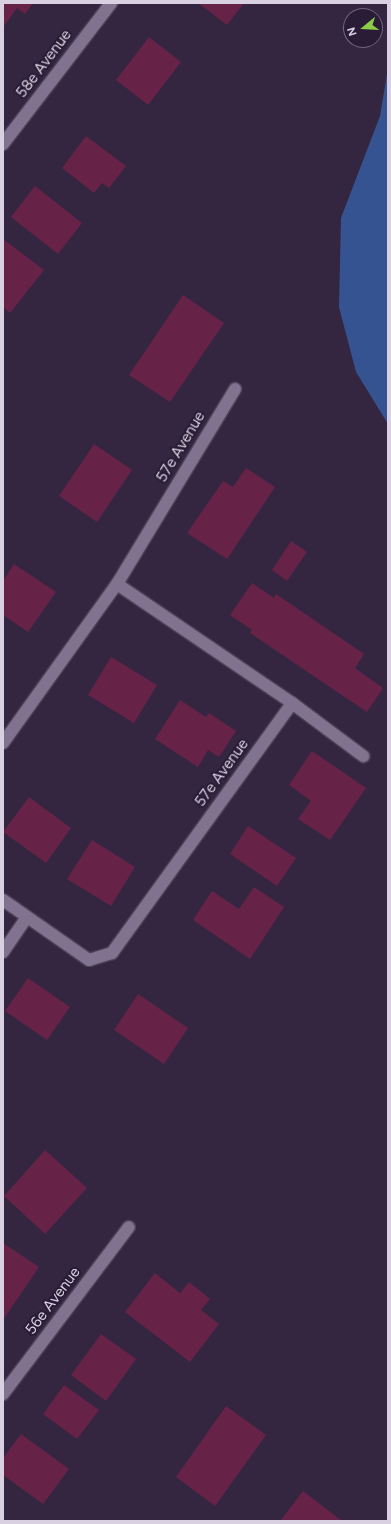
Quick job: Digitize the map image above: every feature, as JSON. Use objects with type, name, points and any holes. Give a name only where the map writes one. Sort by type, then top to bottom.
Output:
[{"type":"street","name":"58e Avenue","points":[[3,144],[111,3]]},
{"type":"street","name":"57e Avenue","points":[[3,743],[117,584],[235,389]]},
{"type":"street","points":[[117,584],[292,703],[363,756]]},
{"type":"street","name":"57e Avenue","points":[[3,900],[89,960],[112,953],[292,703]]},
{"type":"street","points":[[3,952],[28,917]]},
{"type":"street","name":"56e Avenue","points":[[3,1394],[129,1227]]},
{"type":"water","points":[[388,68],[388,424],[356,372],[339,307],[341,218],[380,116]]},
{"type":"building","points":[[3,3],[33,3],[25,14],[17,8],[4,26]]},
{"type":"building","points":[[198,3],[244,3],[227,25]]},
{"type":"building","points":[[149,37],[181,62],[148,105],[116,80]]},
{"type":"building","points":[[86,136],[126,166],[109,188],[102,183],[94,193],[62,168]]},
{"type":"building","points":[[35,186],[82,223],[58,254],[11,217]]},
{"type":"building","points":[[3,239],[44,270],[10,313],[3,307]]},
{"type":"building","points":[[183,295],[224,323],[170,402],[129,375]]},
{"type":"building","points":[[94,444],[132,470],[97,522],[59,496]]},
{"type":"building","points":[[246,468],[275,487],[227,559],[187,533],[223,481],[233,487]]},
{"type":"building","points":[[291,541],[307,552],[287,581],[272,570]]},
{"type":"building","points":[[14,564],[56,592],[28,632],[3,615],[3,581]]},
{"type":"building","points":[[252,583],[274,598],[276,594],[364,654],[355,668],[383,688],[367,712],[250,633],[252,630],[230,615]]},
{"type":"building","points":[[111,657],[157,685],[134,723],[88,695]]},
{"type":"building","points":[[180,700],[206,717],[209,713],[236,731],[219,757],[208,750],[198,767],[155,739]]},
{"type":"building","points":[[312,751],[366,788],[330,840],[298,819],[311,801],[289,785]]},
{"type":"building","points":[[29,797],[71,828],[46,863],[3,832]]},
{"type":"building","points":[[248,826],[296,858],[277,886],[230,854]]},
{"type":"building","points":[[92,840],[135,867],[111,906],[67,879]]},
{"type":"building","points":[[254,887],[284,907],[250,959],[193,920],[212,891],[239,909]]},
{"type":"building","points":[[28,978],[70,1007],[47,1040],[5,1011]]},
{"type":"building","points":[[138,994],[188,1028],[164,1064],[114,1030]]},
{"type":"building","points":[[45,1150],[87,1188],[45,1234],[4,1196]]},
{"type":"building","points":[[3,1243],[39,1267],[3,1320]]},
{"type":"building","points":[[155,1273],[180,1293],[189,1282],[210,1299],[201,1310],[219,1324],[190,1362],[125,1312]]},
{"type":"building","points":[[101,1334],[136,1359],[106,1401],[71,1375]]},
{"type":"building","points":[[64,1385],[99,1410],[77,1439],[43,1414]]},
{"type":"building","points":[[226,1406],[266,1435],[215,1506],[176,1477]]},
{"type":"building","points":[[21,1434],[69,1469],[43,1504],[3,1475],[3,1458]]},
{"type":"building","points":[[303,1491],[342,1521],[280,1521]]}]
